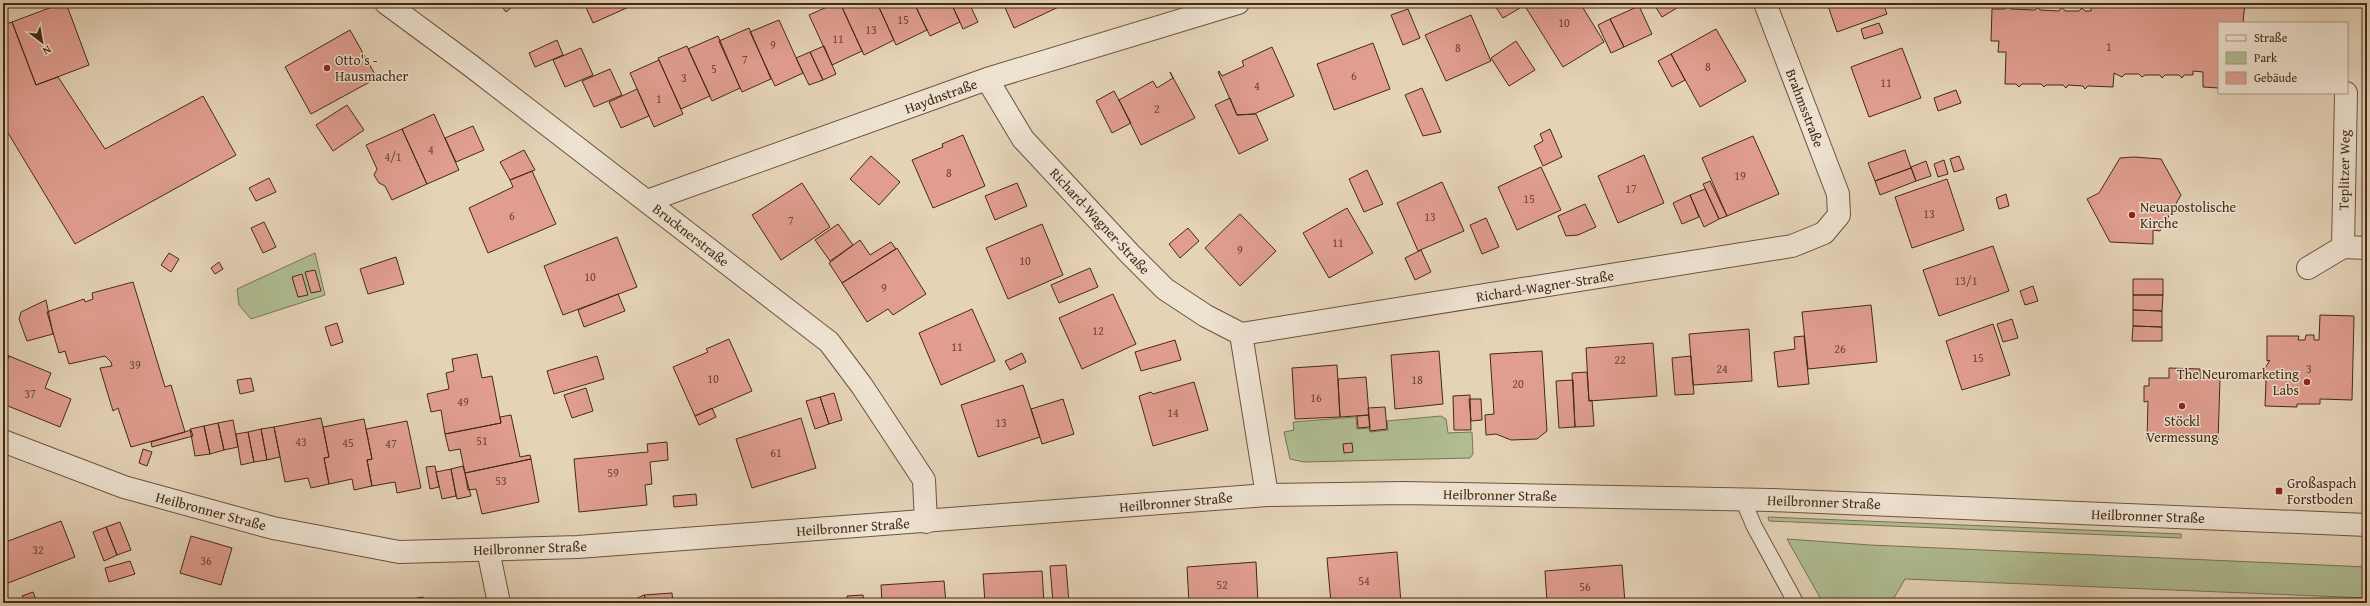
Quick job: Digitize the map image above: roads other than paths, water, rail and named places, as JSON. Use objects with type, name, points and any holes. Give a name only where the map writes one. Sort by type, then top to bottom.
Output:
[{"type":"street","name":"Brucknerstraße","points":[[386,3],[647,201],[829,342],[862,386],[924,480],[926,522]]},
{"type":"street","name":"Haydnstraße","points":[[647,201],[987,79],[1238,3]]},
{"type":"street","name":"Brahmsstraße","points":[[1765,3],[1838,194],[1839,215]]},
{"type":"street","name":"Richard-Wagner-Straße","points":[[987,79],[1023,139],[1164,289],[1206,316],[1241,334],[1792,246],[1824,233],[1839,215]]},
{"type":"street","name":"Teplitzer Weg","points":[[2343,247],[2346,94]]},
{"type":"street","points":[[2308,268],[2343,247],[2367,248]]},
{"type":"street","points":[[1241,334],[1267,495]]},
{"type":"street","name":"Heilbronner Straße","points":[[3,441],[124,487],[273,528],[399,552],[586,546],[926,522],[1267,495],[1404,493],[1743,500],[2367,525]]},
{"type":"street","points":[[488,550],[499,603]]},
{"type":"lane","points":[[1743,500],[1754,526],[1796,603]]},
{"type":"place","name":"Otto's - Hausmacher","points":[[327,68]]},
{"type":"place","name":"Neuapostolische Kirche","points":[[2132,215]]},
{"type":"place","name":"The Neuromarketing Labs","points":[[2307,382]]},
{"type":"place","name":"Stöckl Vermessung","points":[[2182,406]]},
{"type":"place","name":"Großaspach Forstboden","points":[[2279,491]]}]
